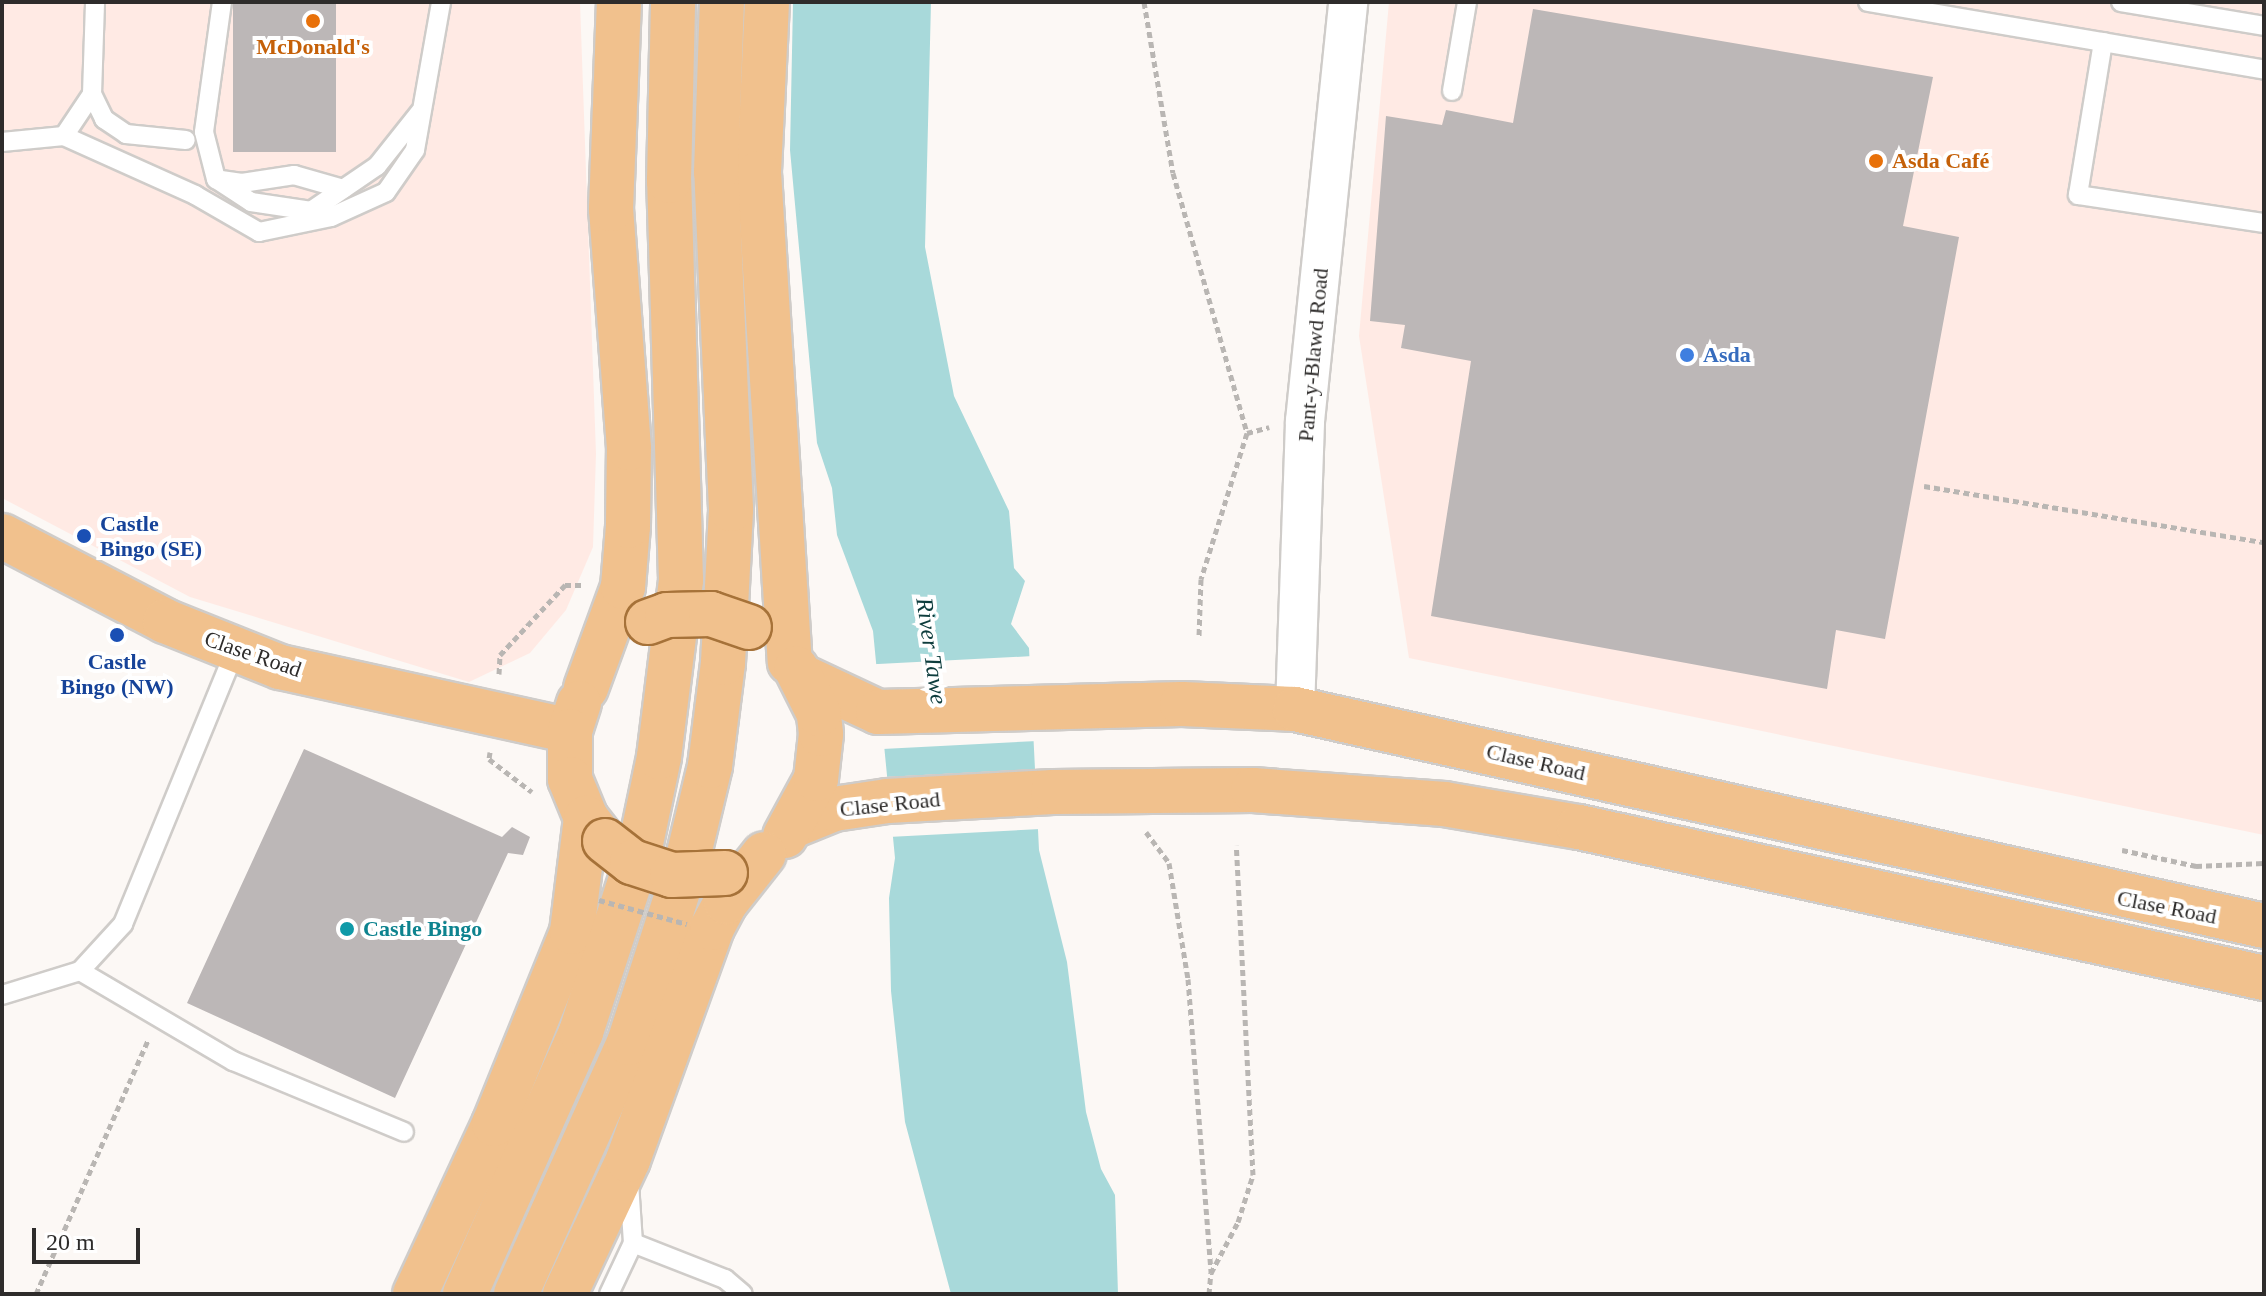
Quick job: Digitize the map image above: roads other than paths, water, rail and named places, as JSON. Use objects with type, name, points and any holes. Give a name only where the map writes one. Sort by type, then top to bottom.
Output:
[{"type":"main road","points":[[465,1294],[537,1140],[586,1017],[639,853],[659,757],[681,580],[669,181],[673,2]]},
{"type":"main road","points":[[516,1294],[629,1043],[686,866],[710,766],[723,663],[731,509],[716,172],[722,2]]},
{"type":"main road","points":[[565,1294],[628,1160],[712,928],[726,902],[779,840],[816,779],[821,734],[797,669],[759,173],[767,2]]},
{"type":"main road","points":[[615,8],[611,209],[629,448],[623,587],[570,731],[570,779],[595,830],[632,862],[672,875],[725,873],[779,840]]},
{"type":"main road","name":"Clase Road","points":[[2,536],[165,621],[280,667],[570,731]]},
{"type":"main road","points":[[586,688],[614,650],[648,622],[667,615],[711,614],[749,627],[797,669]]},
{"type":"main road","name":"Clase Road","points":[[797,669],[878,712],[1182,704],[1295,709],[2264,926]]},
{"type":"main road","name":"Clase Road","points":[[779,840],[834,809],[887,801],[1053,792],[1253,790],[1444,804],[1594,830],[2264,978]]},
{"type":"main road","points":[[415,1294],[494,1124],[590,895],[595,830]]},
{"type":"street","name":"Pant-y-Blawd Road","points":[[1295,709],[1305,421],[1348,2]]},
{"type":"lane","points":[[95,2],[92,94],[104,119],[126,134],[186,140]]},
{"type":"lane","points":[[222,2],[204,132],[216,179],[251,202],[311,211],[377,166],[421,110]]},
{"type":"lane","points":[[2,142],[64,136],[195,195],[259,232],[331,217],[386,192],[415,150],[441,2]]},
{"type":"lane","points":[[1452,91],[1467,2]]},
{"type":"lane","points":[[1868,2],[2264,70]]},
{"type":"lane","points":[[2121,2],[2264,26]]},
{"type":"lane","points":[[2103,42],[2078,195],[2264,223]]},
{"type":"lane","points":[[64,136],[92,94]]},
{"type":"lane","points":[[216,179],[242,183],[294,175],[343,189]]},
{"type":"lane","points":[[2,995],[80,971],[123,924],[236,649]]},
{"type":"lane","points":[[80,971],[157,1021],[233,1061],[404,1132]]},
{"type":"lane","points":[[609,1294],[633,1243],[628,1160]]},
{"type":"lane","points":[[633,1243],[725,1279],[743,1294]]},
{"type":"water","name":"River Tawe","points":[[793,2],[931,2],[925,247],[954,396],[1009,511],[1014,568],[1025,581],[1011,624],[1029,648],[1039,850],[1067,962],[1086,1112],[1101,1169],[1115,1195],[1118,1294],[951,1294],[905,1122],[891,991],[889,898],[895,858],[873,631],[837,535],[832,488],[817,443],[790,150]]},
{"type":"place","name":"McDonald's","points":[[313,21]]},
{"type":"place","name":"Asda Café","points":[[1876,161]]},
{"type":"place","name":"Asda","points":[[1687,355]]},
{"type":"place","name":"Castle Bingo (SE)","points":[[84,536]]},
{"type":"place","name":"Castle Bingo (NW)","points":[[117,635]]},
{"type":"place","name":"Castle Bingo","points":[[347,929]]}]
